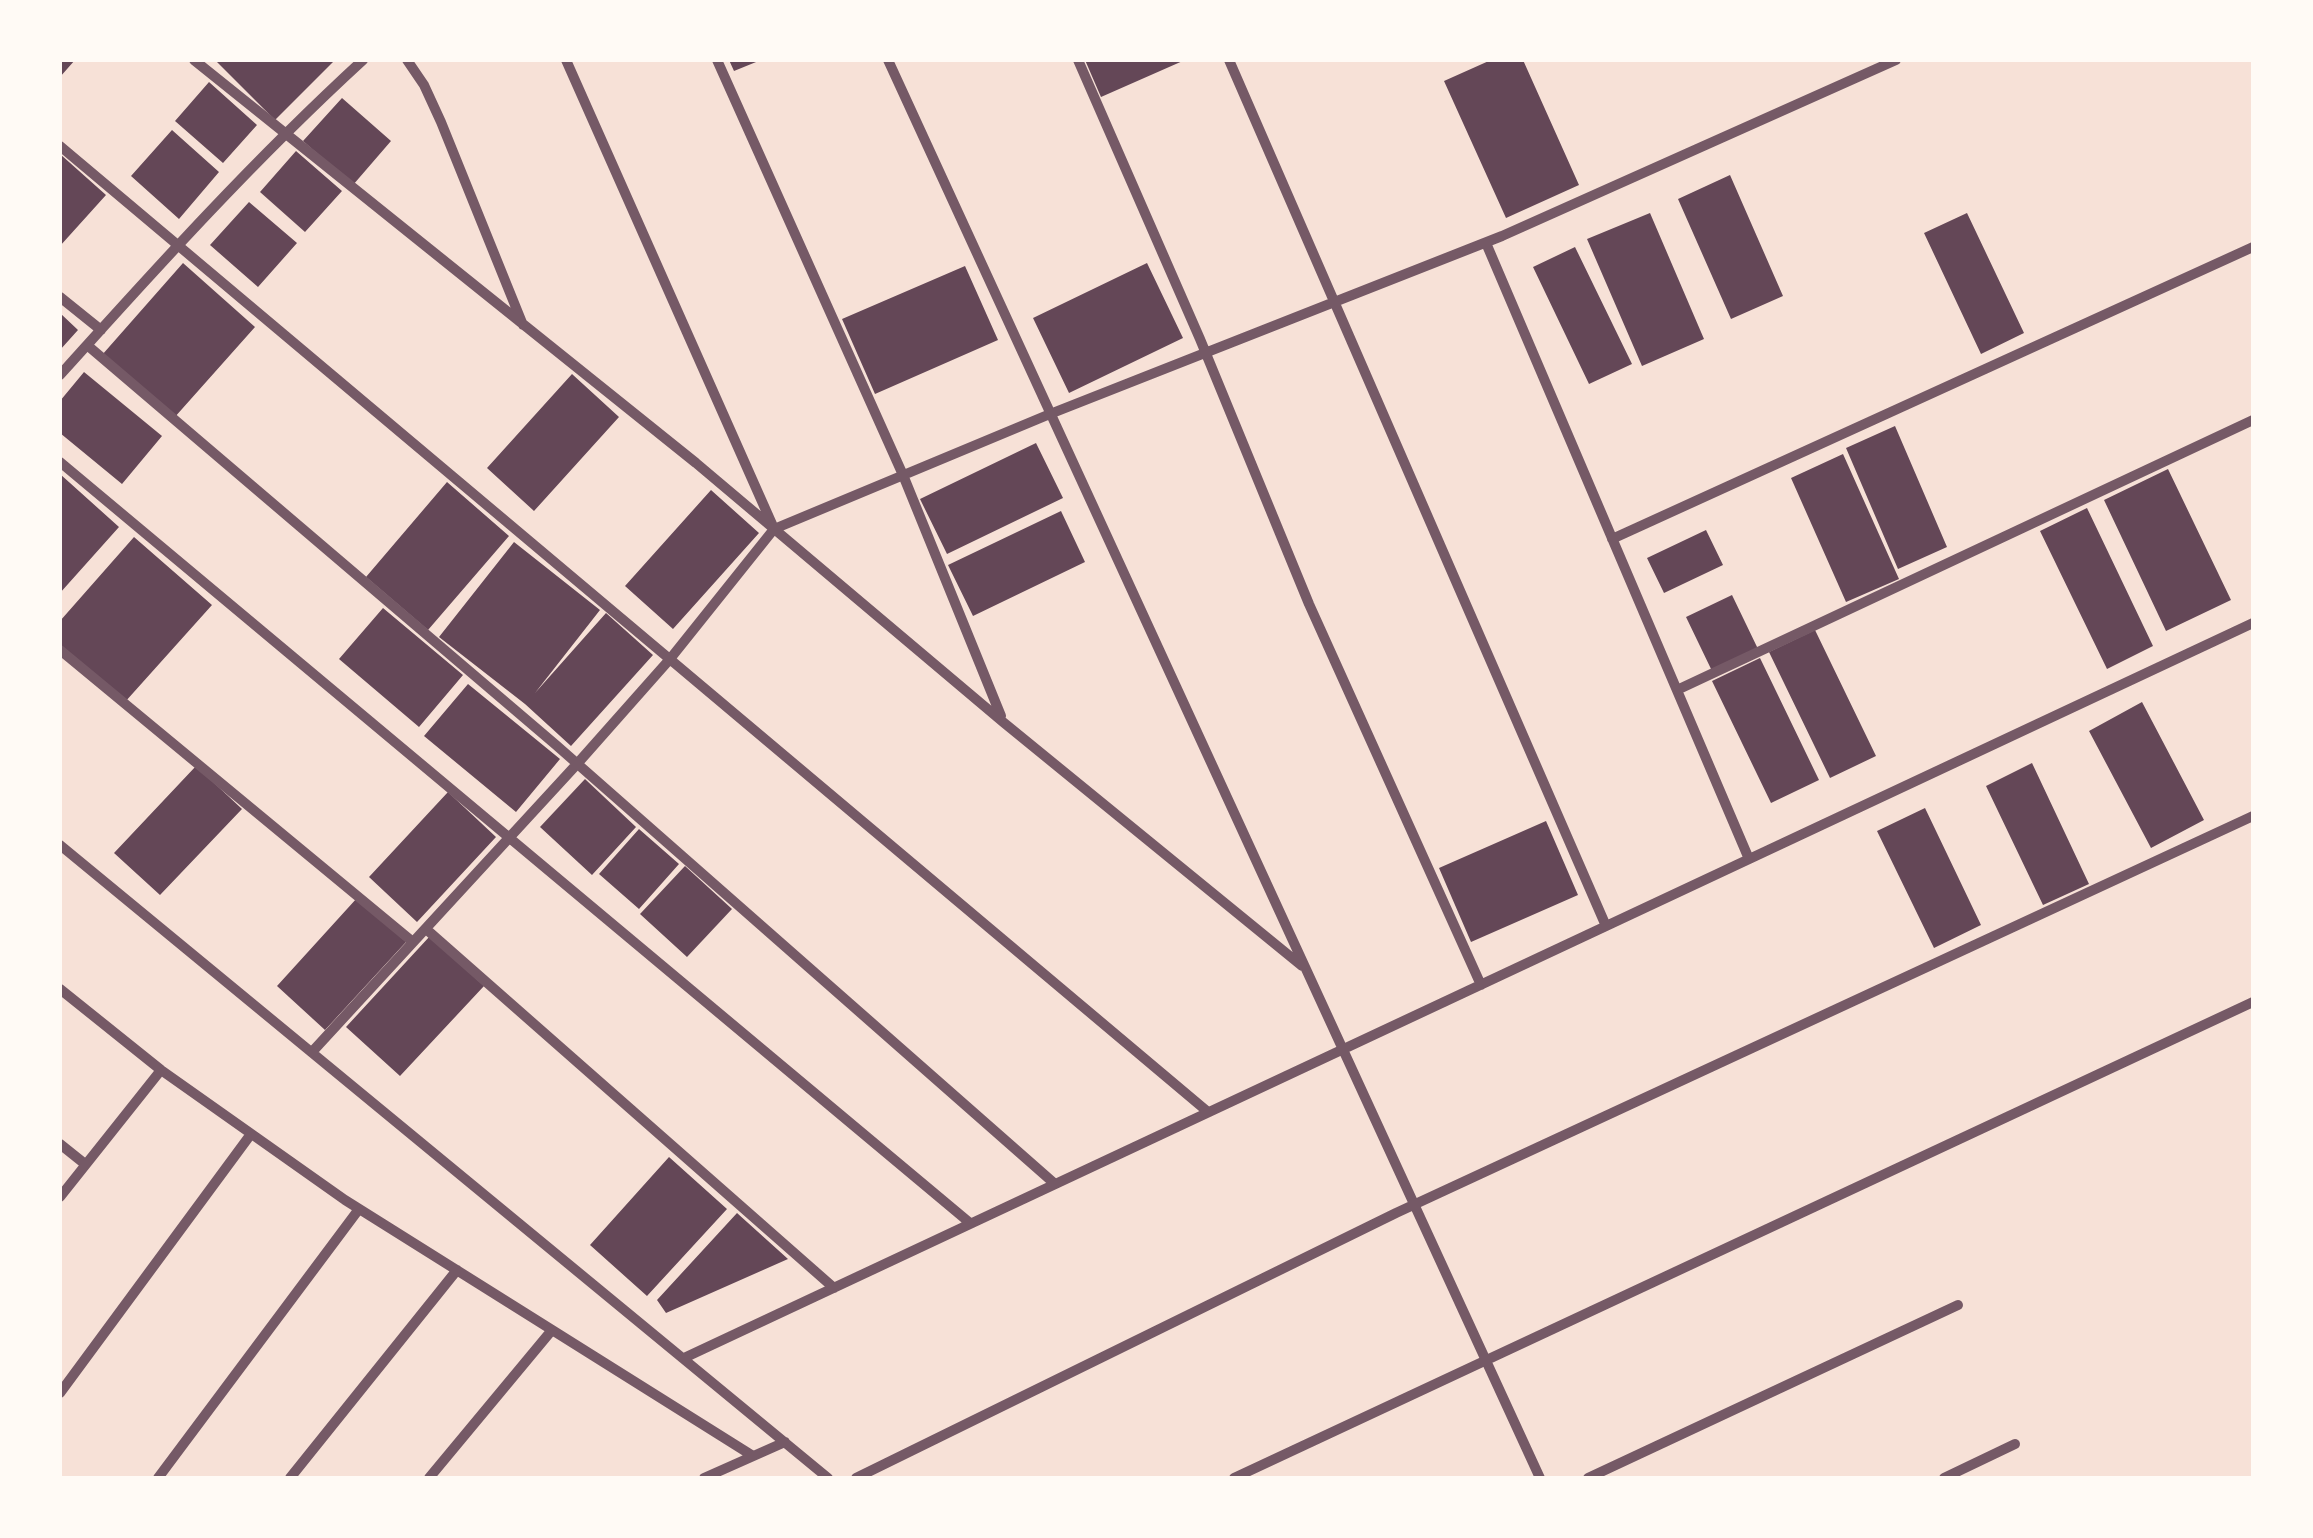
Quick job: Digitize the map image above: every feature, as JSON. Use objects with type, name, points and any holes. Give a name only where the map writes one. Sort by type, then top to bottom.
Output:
[{"type":"street","points":[[194,60],[774,530],[1306,970]]},
{"type":"street","points":[[60,375],[176,244],[282,133],[363,60]]},
{"type":"street","points":[[407,60],[441,122],[524,326]]},
{"type":"street","points":[[566,60],[774,530]]},
{"type":"street","points":[[717,60],[903,475],[1004,722]]},
{"type":"street","points":[[888,60],[1540,1478]]},
{"type":"street","points":[[1078,60],[1309,604],[1480,984]]},
{"type":"street","points":[[1229,60],[1606,926]]},
{"type":"street","points":[[312,1052],[670,659],[774,530],[1050,414],[1486,243],[1896,60]]},
{"type":"street","points":[[60,146],[1208,1112]]},
{"type":"street","points":[[1486,243],[1749,859]]},
{"type":"street","points":[[1612,539],[2253,247]]},
{"type":"street","points":[[60,296],[100,330]]},
{"type":"street","points":[[87,344],[577,764],[1055,1184]]},
{"type":"street","points":[[1677,690],[2253,420]]},
{"type":"street","points":[[60,462],[970,1224]]},
{"type":"street","points":[[684,1358],[2253,622]]},
{"type":"street","points":[[60,650],[413,942]]},
{"type":"street","points":[[856,1478],[1415,1204],[2253,816]]},
{"type":"street","points":[[60,845],[828,1478]]},
{"type":"street","points":[[426,929],[834,1288]]},
{"type":"street","points":[[60,989],[161,1070],[358,1208],[753,1456]]},
{"type":"street","points":[[1234,1478],[2253,1002]]},
{"type":"street","points":[[60,1197],[161,1070]]},
{"type":"street","points":[[60,1393],[251,1134]]},
{"type":"street","points":[[60,1144],[85,1164]]},
{"type":"street","points":[[158,1478],[358,1208]]},
{"type":"street","points":[[290,1478],[457,1270]]},
{"type":"street","points":[[1588,1478],[1958,1305]]},
{"type":"street","points":[[428,1478],[552,1330]]},
{"type":"street","points":[[704,1478],[785,1442]]},
{"type":"street","points":[[1944,1478],[2015,1444]]},
{"type":"building","points":[[60,60],[75,60],[60,77]]},
{"type":"building","points":[[215,60],[335,60],[275,120]]},
{"type":"building","points":[[729,60],[761,60],[734,71]]},
{"type":"building","points":[[1085,60],[1185,60],[1101,97]]},
{"type":"building","points":[[1491,60],[1523,60],[1579,185],[1506,218],[1444,81]]},
{"type":"building","points":[[209,82],[257,125],[223,163],[175,121]]},
{"type":"building","points":[[342,98],[391,141],[353,185],[303,141]]},
{"type":"building","points":[[172,130],[219,172],[179,219],[131,176]]},
{"type":"building","points":[[296,151],[342,191],[305,232],[260,192]]},
{"type":"building","points":[[60,154],[106,195],[60,246]]},
{"type":"building","points":[[1730,175],[1783,296],[1731,319],[1678,199]]},
{"type":"building","points":[[249,202],[297,243],[258,287],[210,245]]},
{"type":"building","points":[[1650,213],[1704,339],[1642,366],[1587,239]]},
{"type":"building","points":[[1967,213],[2024,333],[1981,354],[1924,233]]},
{"type":"building","points":[[1575,247],[1632,364],[1589,384],[1533,267]]},
{"type":"building","points":[[183,263],[255,327],[174,418],[102,355]]},
{"type":"building","points":[[1147,263],[1183,338],[1069,393],[1033,318]]},
{"type":"building","points":[[965,266],[998,340],[875,394],[842,319]]},
{"type":"building","points":[[60,313],[78,330],[60,350]]},
{"type":"building","points":[[84,372],[162,436],[122,484],[60,433],[60,401]]},
{"type":"building","points":[[572,374],[619,417],[534,511],[487,468]]},
{"type":"building","points":[[1895,426],[1947,547],[1898,569],[1846,448]]},
{"type":"building","points":[[1036,443],[1063,498],[947,554],[920,499]]},
{"type":"building","points":[[1843,454],[1899,579],[1846,602],[1791,478]]},
{"type":"building","points":[[2168,469],[2231,600],[2166,631],[2104,500]]},
{"type":"building","points":[[60,474],[119,527],[60,593]]},
{"type":"building","points":[[447,482],[509,536],[428,630],[366,577]]},
{"type":"building","points":[[711,490],[759,533],[673,629],[625,586]]},
{"type":"building","points":[[2087,508],[2153,646],[2107,669],[2040,531]]},
{"type":"building","points":[[1061,511],[1085,562],[973,616],[948,565]]},
{"type":"building","points":[[1706,530],[1723,565],[1664,593],[1647,558]]},
{"type":"building","points":[[134,537],[212,605],[125,702],[60,646],[60,621]]},
{"type":"building","points":[[514,542],[600,610],[535,693],[606,613],[653,655],[571,746],[525,704],[439,637]]},
{"type":"building","points":[[1732,595],[1758,649],[1712,671],[1686,617]]},
{"type":"building","points":[[383,608],[463,675],[419,727],[339,659]]},
{"type":"building","points":[[1815,630],[1876,756],[1830,778],[1769,652]]},
{"type":"building","points":[[1760,658],[1819,780],[1771,803],[1712,681]]},
{"type":"building","points":[[468,684],[560,759],[516,812],[424,736]]},
{"type":"building","points":[[2142,702],[2204,820],[2151,848],[2089,731]]},
{"type":"building","points":[[2032,763],[2089,884],[2043,905],[1986,786]]},
{"type":"building","points":[[196,766],[242,809],[160,895],[114,853]]},
{"type":"building","points":[[585,779],[636,827],[592,875],[540,827]]},
{"type":"building","points":[[448,792],[496,837],[417,922],[369,877]]},
{"type":"building","points":[[1925,808],[1981,925],[1934,948],[1877,831]]},
{"type":"building","points":[[1546,821],[1578,895],[1471,942],[1439,868]]},
{"type":"building","points":[[639,829],[679,864],[639,909],[599,874]]},
{"type":"building","points":[[685,866],[732,909],[687,957],[640,914]]},
{"type":"building","points":[[357,898],[406,942],[325,1030],[277,986]]},
{"type":"building","points":[[430,936],[484,986],[400,1076],[346,1027]]},
{"type":"building","points":[[669,1157],[727,1209],[647,1296],[590,1245]]},
{"type":"building","points":[[737,1213],[788,1259],[666,1313],[657,1300]]}]
